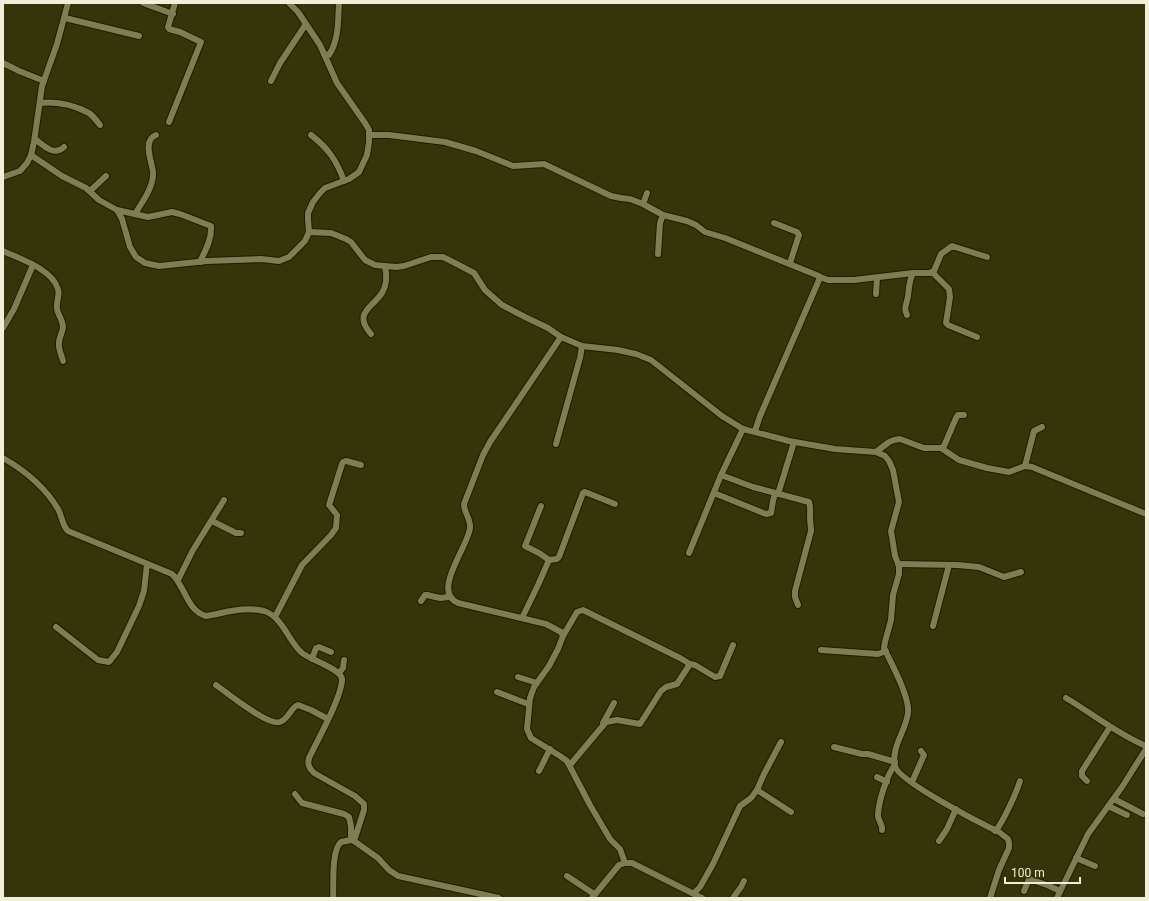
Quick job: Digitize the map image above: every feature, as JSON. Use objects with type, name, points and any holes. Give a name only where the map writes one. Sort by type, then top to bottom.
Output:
[{"type":"street","points":[[3,177],[20,171],[27,163],[31,155],[44,81],[65,18],[68,3]]},
{"type":"street","points":[[143,3],[173,14]]},
{"type":"street","points":[[169,122],[201,42],[180,32],[169,29],[168,27],[175,3]]},
{"type":"street","points":[[118,210],[130,247],[139,260],[151,265],[159,266],[200,262],[261,260],[279,261],[289,257],[305,241],[310,232],[308,213],[313,202],[325,188],[354,176],[359,172],[367,155],[370,135],[365,123],[337,83],[320,45],[298,12],[289,3]]},
{"type":"street","points":[[324,54],[329,55],[333,49],[339,3]]},
{"type":"street","points":[[65,18],[139,36]]},
{"type":"street","points":[[271,80],[280,63],[306,24]]},
{"type":"street","points":[[3,63],[44,81]]},
{"type":"street","points":[[40,103],[51,102],[64,104],[84,111],[90,114],[100,125]]},
{"type":"street","points":[[135,214],[153,181],[153,168],[148,150],[152,138],[156,135]]},
{"type":"street","points":[[311,135],[323,144],[339,165],[344,180]]},
{"type":"street","points":[[370,135],[389,135],[445,142],[476,151],[513,166],[544,164],[611,196],[630,199],[643,204],[663,215],[691,223],[714,236],[725,238],[790,263],[828,280],[877,278],[932,272],[949,289],[950,297],[946,323],[977,337]]},
{"type":"street","points":[[35,139],[49,150],[61,151],[64,148]]},
{"type":"street","points":[[31,155],[118,210],[148,217],[172,212],[211,226],[212,232],[209,242],[200,262]]},
{"type":"street","points":[[90,191],[106,176]]},
{"type":"street","points":[[643,204],[647,193]]},
{"type":"street","points":[[658,254],[659,230],[663,215]]},
{"type":"street","points":[[774,223],[797,232],[800,235],[790,263]]},
{"type":"street","points":[[310,232],[324,231],[339,235],[350,242],[365,260],[375,265],[404,266],[411,265],[425,258],[443,257],[474,273],[485,290],[502,305],[548,328],[561,337],[582,346],[618,350],[636,354],[651,360],[722,416],[742,429],[755,431],[794,442],[835,449],[876,452],[885,456],[890,461],[899,502],[891,531],[899,574],[892,602],[891,620],[884,642],[886,652],[908,708],[908,715],[897,743],[895,764],[889,772],[878,816],[883,827],[882,830]]},
{"type":"street","points":[[932,272],[941,254],[952,246],[987,257]]},
{"type":"street","points":[[3,251],[33,265],[44,272],[58,289],[58,299],[56,305],[62,321],[63,329],[59,345],[63,361]]},
{"type":"street","points":[[3,328],[14,309],[33,265]]},
{"type":"street","points":[[371,334],[366,328],[363,318],[365,311],[382,293],[387,273],[385,266]]},
{"type":"street","points":[[907,315],[904,311],[908,295],[908,285],[913,273]]},
{"type":"street","points":[[755,431],[760,416],[820,277]]},
{"type":"street","points":[[876,294],[877,278]]},
{"type":"street","points":[[449,597],[449,583],[471,526],[465,512],[464,504],[483,455],[502,422],[561,337]]},
{"type":"street","points":[[556,444],[582,346]]},
{"type":"street","points":[[941,448],[944,446],[958,415],[964,415]]},
{"type":"street","points":[[1025,466],[1034,431],[1042,427]]},
{"type":"street","points":[[689,553],[721,474],[741,434],[742,429]]},
{"type":"street","points":[[876,452],[889,442],[900,439],[924,448],[941,448],[959,460],[987,468],[1009,472],[1025,466],[1032,467],[1146,514]]},
{"type":"street","points":[[714,493],[766,514],[771,513],[772,501],[777,494],[794,442]]},
{"type":"street","points":[[3,458],[22,470],[45,492],[59,511],[64,526],[68,531],[77,536],[107,546],[146,564],[168,572],[178,580],[189,602],[202,616],[233,610],[251,610],[263,611],[275,617],[300,652],[339,673],[342,678],[336,700],[309,758],[308,764],[314,773],[355,796],[364,804],[364,810],[353,841]]},
{"type":"street","points":[[275,617],[280,610],[302,565],[336,528],[337,515],[329,505],[342,464],[346,461],[361,465]]},
{"type":"street","points":[[721,474],[744,484],[809,502],[811,506],[811,531],[795,594],[798,605]]},
{"type":"street","points":[[541,506],[525,546],[549,560],[554,560],[559,557],[583,493],[615,504]]},
{"type":"street","points":[[178,580],[193,550],[224,500]]},
{"type":"street","points":[[212,521],[236,533],[241,533]]},
{"type":"street","points":[[522,618],[549,560]]},
{"type":"street","points":[[56,627],[98,660],[109,662],[117,652],[139,606],[144,591],[146,564]]},
{"type":"street","points":[[898,564],[979,567],[1004,577],[1021,572]]},
{"type":"street","points":[[934,626],[949,565]]},
{"type":"street","points":[[421,601],[425,595],[440,598],[449,597],[458,603],[546,624],[562,632],[563,636]]},
{"type":"street","points":[[625,862],[620,849],[610,839],[579,786],[570,765],[550,749],[535,741],[528,732],[526,726],[528,704],[532,692],[552,660],[563,636],[577,612],[583,610],[690,664],[695,665],[715,677],[718,677],[722,672],[733,644]]},
{"type":"street","points":[[312,659],[316,648],[319,647],[331,652]]},
{"type":"street","points":[[822,650],[878,654],[886,652]]},
{"type":"street","points":[[339,673],[343,668],[344,660]]},
{"type":"street","points":[[602,725],[611,720],[640,724],[661,690],[677,684],[690,664]]},
{"type":"street","points":[[518,677],[537,683]]},
{"type":"street","points":[[216,685],[242,704],[268,720],[279,722],[283,721],[295,706],[298,705],[328,719]]},
{"type":"street","points":[[497,692],[528,704]]},
{"type":"street","points":[[1066,698],[1110,727],[1146,746]]},
{"type":"street","points":[[570,765],[594,737],[614,703]]},
{"type":"street","points":[[1087,781],[1082,776],[1082,771],[1110,727]]},
{"type":"street","points":[[694,893],[700,887],[713,864],[740,806],[751,798],[757,790],[781,742]]},
{"type":"street","points":[[834,747],[857,753],[868,754],[895,764],[900,773],[912,782],[1008,839],[1009,848],[999,870],[990,898]]},
{"type":"street","points":[[539,771],[550,749]]},
{"type":"street","points":[[1024,891],[1029,879],[1047,885],[1060,896],[1088,834],[1114,799],[1146,749]]},
{"type":"street","points":[[912,782],[924,755],[921,751]]},
{"type":"street","points":[[877,777],[887,782]]},
{"type":"street","points":[[995,831],[1000,826],[1020,782]]},
{"type":"street","points":[[757,790],[791,812]]},
{"type":"street","points":[[295,794],[302,803],[344,814],[349,817],[353,841]]},
{"type":"street","points":[[1114,799],[1143,814]]},
{"type":"street","points":[[1108,806],[1127,815]]},
{"type":"street","points":[[939,842],[956,809]]},
{"type":"street","points":[[333,898],[334,866],[338,845],[340,842],[353,841],[378,858],[388,870],[398,876],[499,898]]},
{"type":"street","points":[[1076,858],[1095,866]]},
{"type":"street","points":[[567,876],[593,896],[619,865],[625,862],[632,863],[694,893],[701,898]]},
{"type":"street","points":[[733,898],[742,887],[744,881]]}]
